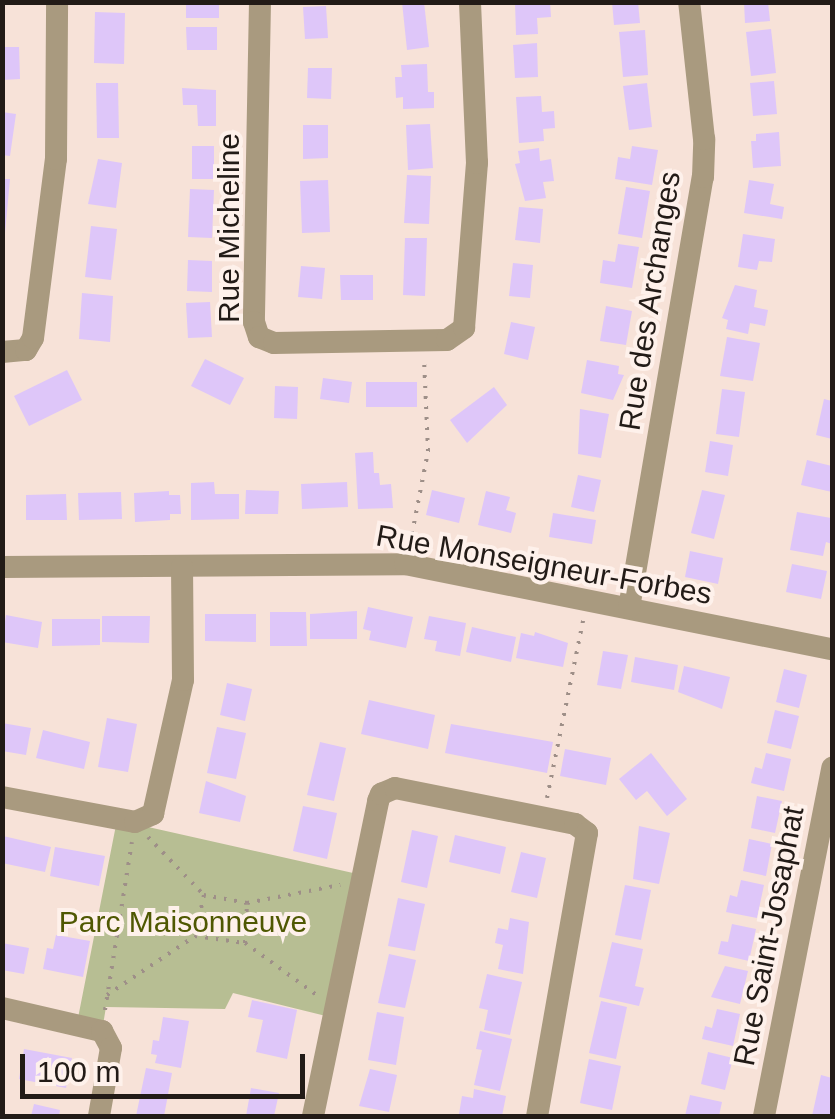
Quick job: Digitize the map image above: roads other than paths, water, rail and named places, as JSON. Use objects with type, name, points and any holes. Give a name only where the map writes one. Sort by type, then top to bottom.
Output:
[{"type":"street","points":[[2,352],[26,350],[33,338],[57,146],[56,2]]},
{"type":"street","name":"Rue Micheline","points":[[260,2],[254,322],[259,337],[274,344],[454,338],[466,321],[477,163],[470,2]]},
{"type":"street","name":"Rue des Archanges","points":[[629,608],[702,177],[704,139],[690,2]]},
{"type":"street","name":"Rue Monseigneur-Forbes","points":[[2,567],[406,564],[832,648]]},
{"type":"street","points":[[2,797],[135,822],[153,814],[183,680],[182,567]]},
{"type":"street","name":"Rue Saint-Josaphat","points":[[764,1116],[832,768]]},
{"type":"street","points":[[313,1116],[378,800],[388,790],[583,827],[588,842],[537,1116]]},
{"type":"street","points":[[2,1008],[102,1031],[111,1048],[100,1116]]},
{"type":"park label","name":"Parc Maisonneuve","points":[[183,922]]}]
